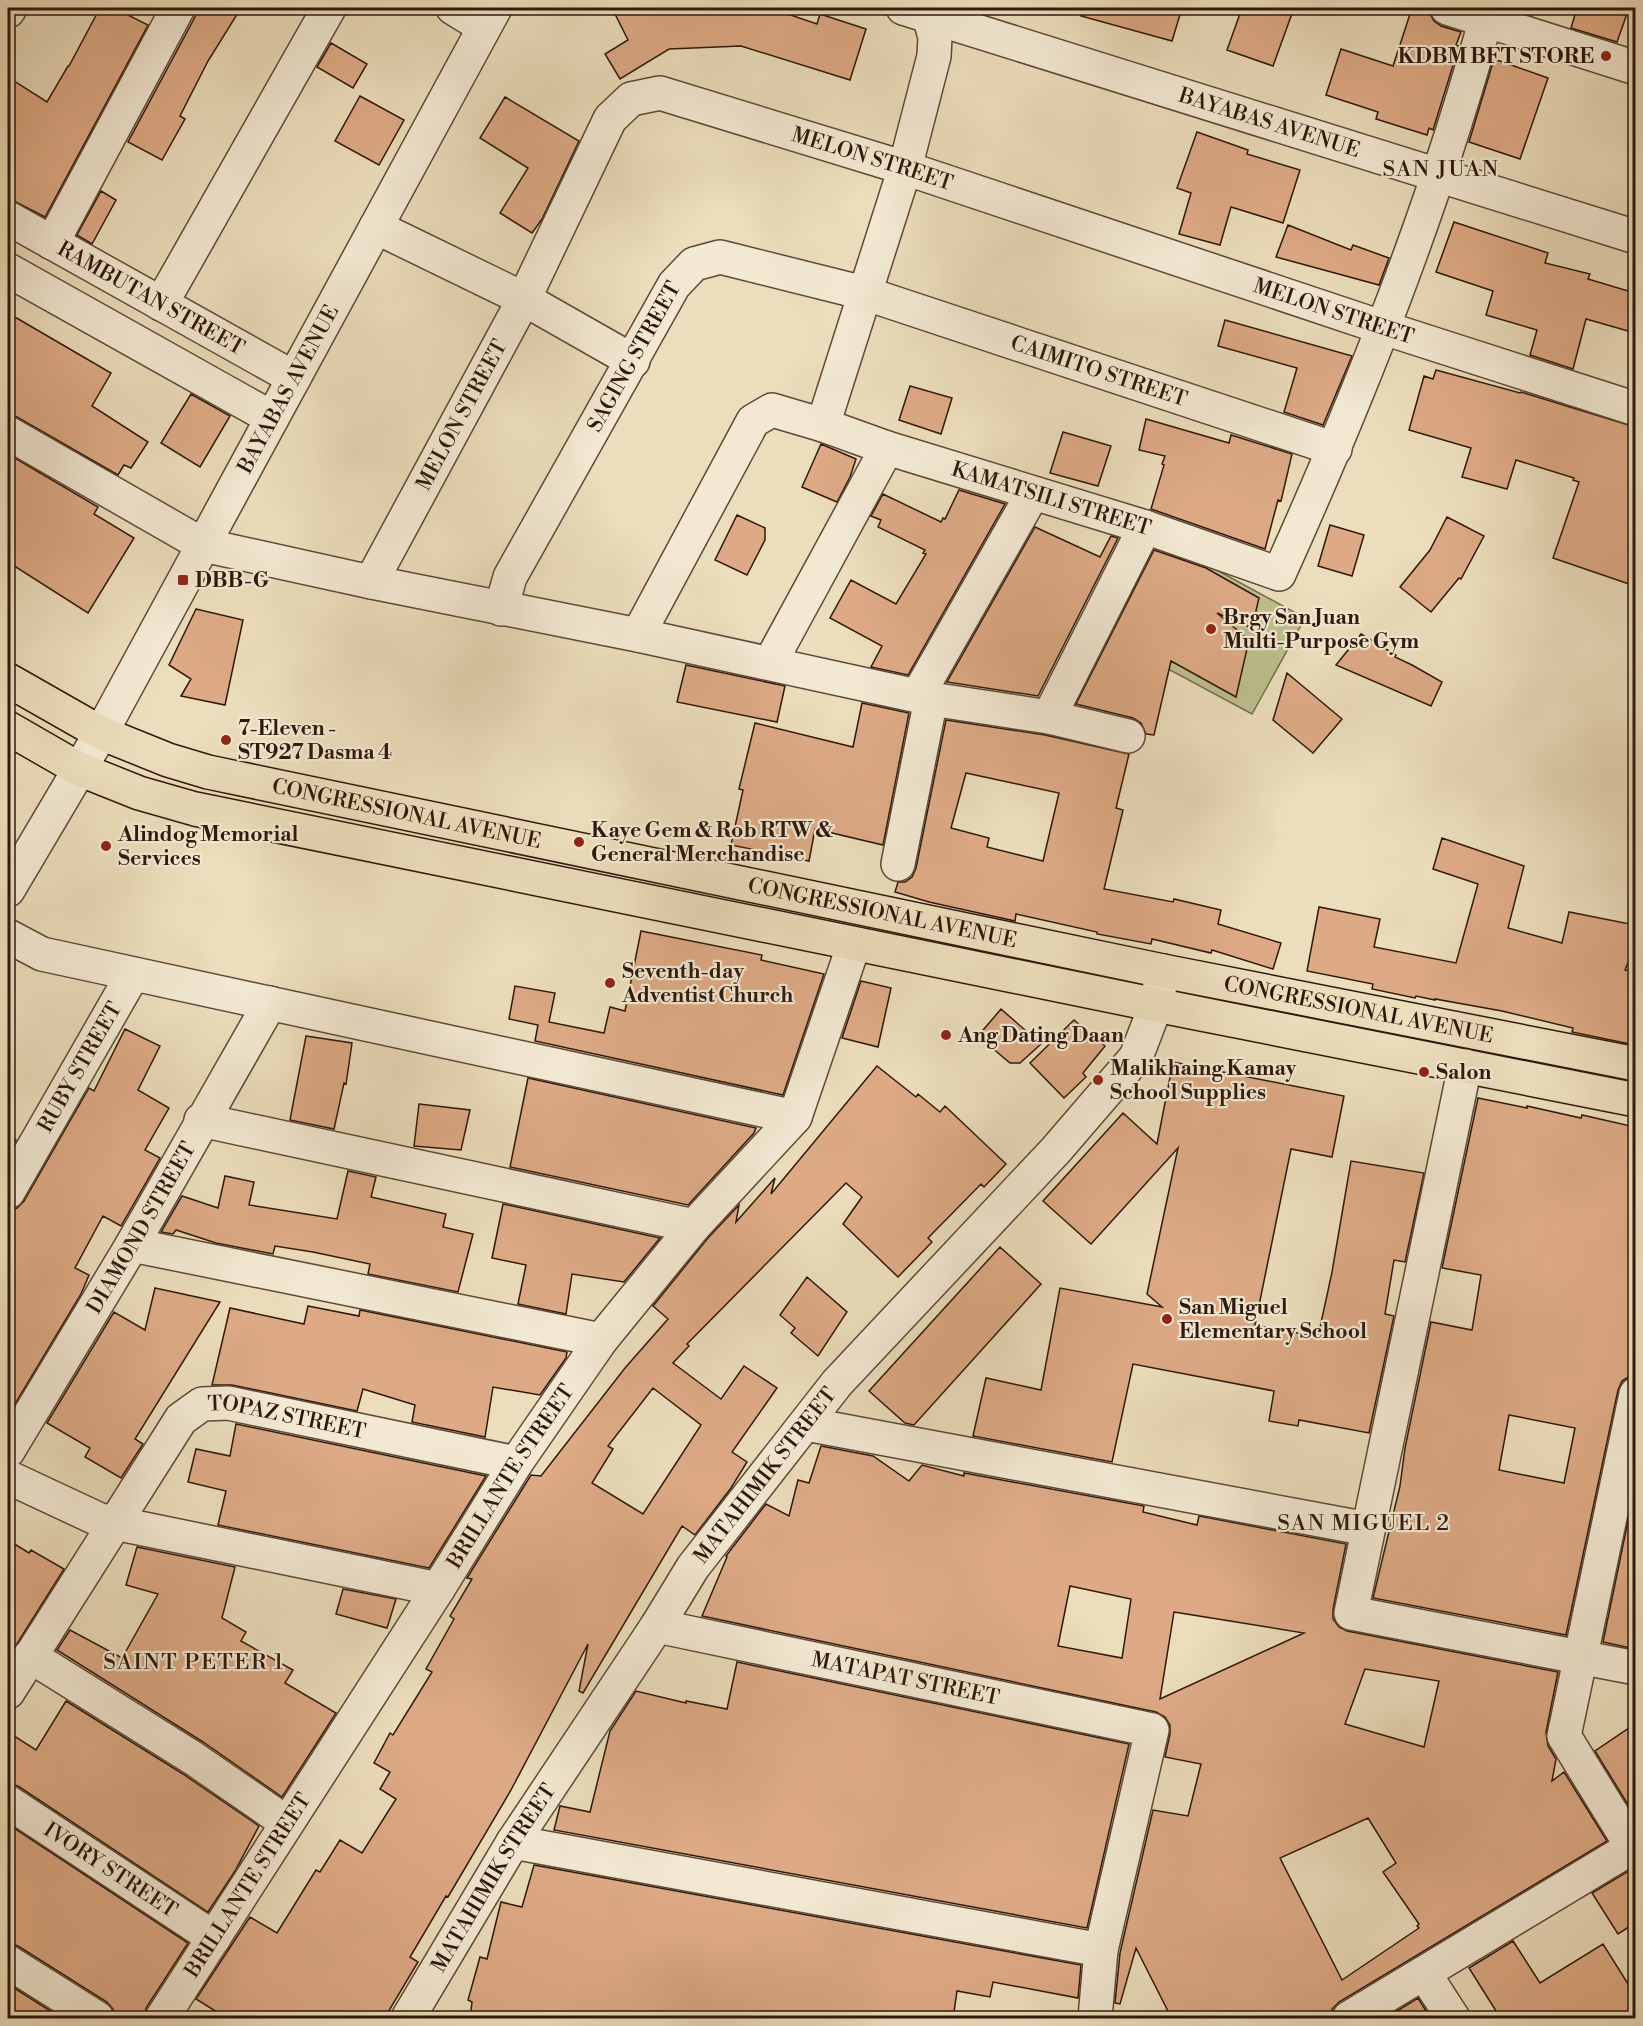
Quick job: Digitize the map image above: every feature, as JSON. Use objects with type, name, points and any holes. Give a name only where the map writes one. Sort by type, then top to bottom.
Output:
[{"type":"main road","name":"CONGRESSIONAL AVENUE","points":[[8,680],[100,733],[208,772],[1164,971],[1635,1064]]},
{"type":"main road","name":"CONGRESSIONAL AVENUE","points":[[8,728],[79,769],[139,794],[195,809],[1635,1100]]},
{"type":"street","points":[[52,243],[178,8]]},
{"type":"street","points":[[161,304],[329,8]]},
{"type":"street","points":[[453,8],[489,17]]},
{"type":"street","points":[[1447,8],[1488,14],[1635,68]]},
{"type":"street","points":[[823,425],[905,168],[934,56],[935,37],[921,10]]},
{"type":"street","name":"BAYABAS AVENUE","points":[[921,10],[1635,237]]},
{"type":"street","points":[[1335,449],[1384,328],[1438,176],[1488,14]]},
{"type":"street","name":"BAYABAS AVENUE","points":[[8,890],[100,733],[489,17]]},
{"type":"street","name":"MELON STREET","points":[[371,582],[524,299],[610,119],[631,99],[660,93],[905,168],[1384,328],[1635,408]]},
{"type":"street","name":"RAMBUTAN STREET","points":[[8,218],[294,378]]},
{"type":"street","points":[[376,226],[524,299],[633,361]]},
{"type":"street","name":"SAGING STREET","points":[[501,609],[510,577],[674,285],[694,264],[720,257],[864,293]]},
{"type":"street","points":[[8,270],[272,418]]},
{"type":"street","name":"CAIMITO STREET","points":[[864,293],[1335,449]]},
{"type":"street","name":"KAMATSILI STREET","points":[[639,635],[753,421],[772,410],[887,448],[1145,527],[1279,574],[1335,449]]},
{"type":"street","points":[[8,434],[203,545],[925,697],[1049,717],[1128,736]]},
{"type":"street","points":[[770,663],[887,448]]},
{"type":"street","points":[[898,864],[925,697],[1033,493]]},
{"type":"street","points":[[1049,717],[1145,527]]},
{"type":"street","points":[[8,936],[42,954],[795,1117]]},
{"type":"street","name":"BRILLANTE STREET","points":[[162,2019],[438,1589],[516,1463],[601,1340],[694,1226],[795,1117],[854,944]]},
{"type":"street","name":"MATAHIMIK STREET","points":[[408,2019],[513,1842],[657,1626],[693,1567],[837,1383],[1056,1150],[1136,1057],[1156,1005],[1164,971]]},
{"type":"street","name":"RUBY STREET","points":[[8,1192],[133,974]]},
{"type":"street","name":"DIAMOND STREET","points":[[8,1451],[132,1245],[201,1120],[270,1003]]},
{"type":"street","points":[[1466,1066],[1351,1613],[1635,1668]]},
{"type":"street","points":[[201,1120],[694,1226]]},
{"type":"street","points":[[132,1245],[601,1340]]},
{"type":"street","points":[[1349,2019],[1634,1848],[1564,1736],[1635,1394]]},
{"type":"street","name":"TOPAZ STREET","points":[[115,1523],[181,1419],[202,1404],[228,1403],[516,1463]]},
{"type":"street","points":[[806,1424],[1368,1529]]},
{"type":"street","points":[[8,1477],[100,1520],[438,1589]]},
{"type":"street","points":[[8,1692],[115,1523]]},
{"type":"street","name":"MATAPAT STREET","points":[[657,1626],[1152,1730],[1101,1950]]},
{"type":"street","points":[[30,1656],[193,1758],[287,1823]]},
{"type":"street","name":"IVORY STREET","points":[[8,1802],[214,1938]]},
{"type":"street","points":[[513,1842],[1101,1950],[1095,2019]]},
{"type":"street","points":[[8,1962],[97,2019]]},
{"type":"street","points":[[1424,1973],[1453,2019]]},
{"type":"green space","name":"Brgy San Juan Multi-Purpose Gym","points":[[1169,544],[1305,618],[1252,714],[1116,641]]},
{"type":"building","points":[[100,8],[114,8],[148,25],[45,217],[8,198],[8,77],[47,102]]},
{"type":"building","points":[[197,8],[241,8],[208,61],[180,116],[185,119],[162,160],[128,142],[195,17]]},
{"type":"building","points":[[612,8],[770,8],[817,24],[820,14],[866,29],[850,80],[741,46],[669,49],[620,79],[605,54],[628,40]]},
{"type":"building","points":[[1082,8],[1182,8],[1172,41],[1081,16]]},
{"type":"building","points":[[1242,8],[1294,8],[1273,66],[1227,50]]},
{"type":"building","points":[[1412,8],[1430,14],[1441,26],[1461,32],[1456,45],[1459,46],[1433,130],[1429,128],[1427,135],[1376,119],[1378,112],[1326,95],[1341,49],[1393,66]]},
{"type":"building","points":[[1577,8],[1629,8],[1617,42],[1571,28]]},
{"type":"building","points":[[331,43],[367,64],[353,88],[317,67]]},
{"type":"building","points":[[1494,59],[1548,78],[1520,159],[1469,142]]},
{"type":"building","points":[[360,96],[404,120],[379,165],[335,141]]},
{"type":"building","points":[[505,97],[579,141],[542,219],[532,233],[500,213],[528,168],[480,138]]},
{"type":"building","points":[[1197,132],[1248,150],[1247,154],[1300,170],[1283,223],[1231,207],[1220,245],[1179,234],[1191,193],[1177,188]]},
{"type":"building","points":[[101,191],[116,200],[92,244],[77,235]]},
{"type":"building","points":[[1454,222],[1548,253],[1545,263],[1590,274],[1588,279],[1635,293],[1635,333],[1586,319],[1573,369],[1530,355],[1537,330],[1486,315],[1493,291],[1436,272]]},
{"type":"building","points":[[1288,225],[1351,250],[1353,245],[1389,258],[1379,285],[1276,257]]},
{"type":"building","points":[[8,313],[111,373],[92,406],[148,442],[131,468],[124,465],[118,475],[8,414]]},
{"type":"building","points":[[1225,320],[1352,356],[1323,425],[1284,412],[1297,368],[1218,346]]},
{"type":"building","points":[[1436,370],[1521,392],[1635,427],[1635,565],[1629,584],[1553,558],[1579,482],[1573,480],[1574,478],[1516,460],[1507,489],[1462,477],[1471,448],[1409,430],[1424,376],[1433,379]]},
{"type":"building","points":[[910,386],[952,398],[941,434],[899,420]]},
{"type":"building","points":[[191,394],[230,416],[200,467],[161,443]]},
{"type":"building","points":[[1146,419],[1229,443],[1231,435],[1292,454],[1281,501],[1278,500],[1265,549],[1151,509],[1165,456],[1139,450]]},
{"type":"building","points":[[1063,432],[1111,446],[1098,486],[1050,473]]},
{"type":"building","points":[[821,444],[856,459],[837,502],[802,487]]},
{"type":"building","points":[[8,454],[98,507],[94,514],[134,538],[88,613],[8,562]]},
{"type":"building","points":[[959,490],[1005,504],[908,675],[871,667],[882,646],[830,618],[851,580],[896,604],[926,554],[923,553],[925,550],[878,527],[881,520],[871,516],[883,494],[941,522],[943,518],[945,519]]},
{"type":"building","points":[[737,515],[765,528],[765,540],[747,575],[715,560]]},
{"type":"building","points":[[1447,517],[1484,536],[1461,579],[1459,578],[1431,612],[1400,587],[1430,550]]},
{"type":"building","points":[[1330,525],[1364,535],[1352,576],[1318,566]]},
{"type":"building","points":[[1035,527],[1100,557],[1111,536],[1118,538],[1038,696],[947,682]]},
{"type":"building","name":"Brgy San Juan Multi-Purpose Gym","points":[[1154,550],[1206,568],[1259,598],[1252,628],[1217,613],[1249,640],[1236,697],[1171,661],[1154,735],[1146,734],[1141,723],[1133,718],[1076,704]]},
{"type":"building","points":[[196,609],[243,620],[225,705],[181,696],[191,679],[169,665]]},
{"type":"building","points":[[1361,634],[1396,655],[1395,657],[1442,682],[1431,706],[1336,665]]},
{"type":"building","points":[[686,665],[785,686],[777,722],[677,702]]},
{"type":"building","points":[[1287,673],[1342,719],[1313,753],[1273,720]]},
{"type":"building","points":[[862,703],[909,713],[883,845],[815,829],[809,861],[731,845],[743,790],[739,789],[755,723],[853,747]]},
{"type":"building","points":[[946,720],[1045,735],[1129,754],[1116,808],[1123,810],[1104,889],[1173,902],[1174,899],[1221,910],[1218,924],[1281,943],[1273,969],[1212,950],[1211,953],[1152,939],[1151,944],[1097,934],[1097,932],[1016,914],[1015,921],[895,892],[898,882],[905,882],[912,877],[916,868]],"holes":[[[966,773],[1059,793],[1043,861],[987,847],[989,838],[951,828]]]},
{"type":"building","points":[[1442,838],[1524,866],[1508,928],[1562,943],[1569,912],[1635,925],[1635,945],[1625,970],[1635,972],[1635,1045],[1572,1032],[1573,1028],[1502,1011],[1416,996],[1415,998],[1372,989],[1373,984],[1307,971],[1319,907],[1380,919],[1374,947],[1456,963],[1478,884],[1433,869]]},
{"type":"building","points":[[641,931],[762,955],[761,960],[824,974],[783,1095],[535,1041],[538,1025],[509,1019],[515,986],[555,993],[549,1022],[604,1033],[610,1007],[625,1011]]},
{"type":"building","points":[[861,981],[891,988],[878,1047],[842,1038]]},
{"type":"building","points":[[1001,1009],[1041,1044],[1020,1063],[1010,1063],[978,1036]]},
{"type":"building","points":[[1074,1020],[1105,1046],[1083,1073],[1086,1077],[1064,1098],[1030,1063]]},
{"type":"building","points":[[125,1029],[160,1046],[138,1090],[169,1108],[145,1150],[160,1158],[121,1226],[103,1216],[75,1268],[89,1275],[81,1294],[15,1404],[8,1400],[8,1211],[17,1208],[24,1201],[89,1088],[94,1091]]},
{"type":"building","points":[[306,1036],[352,1043],[346,1084],[344,1083],[334,1129],[290,1120]]},
{"type":"building","points":[[1173,1062],[1344,1096],[1332,1157],[1291,1149],[1255,1325],[1318,1337],[1351,1161],[1424,1173],[1405,1262],[1394,1260],[1385,1314],[1394,1316],[1369,1433],[1299,1420],[1298,1426],[1269,1421],[1274,1391],[1133,1364],[1112,1462],[973,1436],[986,1378],[1041,1390],[1060,1288],[1162,1307],[1147,1294],[1178,1148],[1091,1244],[1043,1201],[1123,1113],[1157,1144]]},
{"type":"building","points":[[877,1066],[916,1097],[918,1094],[940,1112],[945,1106],[1006,1164],[984,1187],[981,1184],[928,1238],[932,1242],[898,1277],[843,1224],[862,1197],[846,1183],[687,1344],[689,1346],[673,1363],[721,1399],[744,1366],[777,1388],[732,1452],[747,1462],[731,1488],[695,1535],[682,1526],[583,1693],[579,1691],[588,1644],[511,1790],[410,1957],[418,1962],[384,2019],[228,2019],[196,1999],[250,1917],[277,1933],[316,1870],[320,1872],[340,1840],[362,1853],[396,1799],[380,1789],[390,1772],[374,1763],[390,1733],[393,1735],[432,1672],[426,1669],[454,1619],[450,1616],[472,1579],[467,1578],[531,1475],[541,1476],[625,1368],[668,1319],[653,1306],[708,1238],[739,1205],[736,1222],[775,1178],[771,1194]],"holes":[[[653,1388],[701,1425],[643,1514],[592,1483],[613,1449],[608,1446]]]},
{"type":"building","points":[[528,1078],[756,1128],[754,1133],[688,1205],[510,1167]]},
{"type":"building","points":[[1478,1098],[1581,1118],[1582,1115],[1635,1127],[1635,1376],[1622,1381],[1618,1390],[1566,1635],[1373,1598],[1400,1486],[1405,1448],[1431,1322],[1472,1330],[1481,1275],[1442,1268]],"holes":[[[1509,1415],[1575,1428],[1564,1483],[1499,1470]]]},
{"type":"building","points":[[419,1104],[470,1110],[461,1150],[414,1146]]},
{"type":"building","points":[[8,1135],[16,1140],[8,1155]]},
{"type":"building","points":[[348,1171],[376,1177],[371,1197],[446,1214],[443,1227],[473,1234],[458,1292],[368,1274],[370,1264],[313,1252],[275,1246],[273,1254],[216,1243],[176,1230],[173,1234],[161,1232],[182,1196],[218,1208],[225,1176],[254,1182],[249,1205],[337,1219]]},
{"type":"building","points":[[503,1204],[660,1238],[624,1282],[572,1274],[566,1314],[518,1304],[526,1265],[492,1258]]},
{"type":"building","points":[[1000,1247],[1041,1284],[914,1425],[905,1423],[869,1391]]},
{"type":"building","points":[[807,1277],[847,1312],[818,1356],[791,1333],[795,1328],[780,1315]]},
{"type":"building","points":[[155,1288],[220,1302],[135,1439],[143,1444],[121,1478],[85,1457],[90,1448],[47,1423],[114,1312],[145,1330]]},
{"type":"building","points":[[308,1306],[359,1316],[360,1310],[567,1352],[566,1358],[540,1395],[493,1387],[485,1437],[412,1422],[415,1405],[363,1389],[357,1411],[232,1385],[212,1385],[230,1308],[304,1324]]},
{"type":"building","points":[[236,1424],[486,1476],[429,1568],[218,1525],[226,1491],[188,1482],[196,1449],[230,1456]]},
{"type":"building","points":[[821,1446],[873,1456],[909,1481],[922,1465],[964,1476],[964,1473],[1144,1506],[1143,1512],[1197,1525],[1199,1516],[1346,1544],[1333,1609],[1333,1619],[1339,1627],[1347,1631],[1558,1672],[1546,1732],[1548,1746],[1556,1759],[1552,1781],[1564,1772],[1607,1841],[1339,2002],[1332,2009],[1330,2019],[1172,2019],[1136,1948],[1120,2004],[1115,2003],[1120,1953],[1153,1810],[1188,1816],[1201,1764],[1165,1757],[1170,1725],[1165,1717],[1156,1712],[702,1616],[726,1556],[766,1504],[789,1516],[798,1480],[809,1483]],"holes":[[[1070,1586],[1131,1599],[1122,1658],[1058,1646]],[[1174,1612],[1304,1633],[1160,1699]],[[1365,1669],[1439,1681],[1424,1747],[1345,1724]],[[1368,1818],[1396,1863],[1383,1872],[1419,1924],[1417,1926],[1419,1928],[1342,1980],[1280,1858]]]},
{"type":"building","points":[[1635,1487],[1635,1649],[1603,1642]]},
{"type":"building","points":[[8,1540],[29,1553],[31,1550],[64,1569],[8,1658]]},
{"type":"building","points":[[137,1547],[235,1567],[222,1618],[246,1632],[241,1641],[293,1670],[285,1683],[336,1713],[282,1797],[203,1742],[57,1650],[70,1630],[122,1658],[158,1594],[126,1585]]},
{"type":"building","points":[[343,1589],[396,1599],[387,1628],[336,1614]]},
{"type":"building","points":[[737,1662],[1129,1744],[1087,1928],[554,1830],[560,1806],[590,1812],[610,1731],[636,1691],[686,1703],[686,1701],[727,1709]]},
{"type":"building","points":[[66,1701],[183,1774],[259,1826],[235,1871],[208,1912],[18,1786],[8,1784],[8,1732],[36,1750]]},
{"type":"building","points":[[1635,1724],[1635,1816],[1595,1751]]},
{"type":"building","points":[[8,1824],[188,1943],[146,2008],[143,2019],[116,2019],[113,2009],[107,2002],[18,1946],[8,1943]]},
{"type":"building","points":[[534,1865],[1081,1965],[1078,1998],[993,1982],[990,1997],[957,1991],[953,2019],[470,2019],[472,2002],[468,2000],[480,1957],[487,1959],[501,1902],[522,1907]]},
{"type":"building","points":[[1630,1870],[1635,1872],[1635,1923],[1618,1934],[1592,1893]]},
{"type":"building","points":[[1513,1941],[1540,1983],[1603,1944],[1635,1995],[1635,2019],[1501,2019],[1469,1968]]},
{"type":"building","points":[[8,1984],[63,2019],[8,2019]]},
{"type":"building","points":[[1418,1998],[1431,2019],[1384,2019]]},
{"type":"place","name":"KDBM BFT STORE","points":[[1606,56]]},
{"type":"place","name":"DBB-G","points":[[183,580]]},
{"type":"place","name":"Brgy San Juan Multi-Purpose Gym","points":[[1211,629]]},
{"type":"place","name":"7-Eleven - ST927 Dasma 4","points":[[226,740]]},
{"type":"place","name":"Kaye Gem & Rob RTW & General Merchandise","points":[[579,842]]},
{"type":"place","name":"Alindog Memorial Services","points":[[106,846]]},
{"type":"place","name":"Seventh-day Adventist Church","points":[[610,983]]},
{"type":"place","name":"Ang Dating Daan","points":[[946,1035]]},
{"type":"place","name":"Salon","points":[[1424,1072]]},
{"type":"place","name":"Malikhaing Kamay School Supplies","points":[[1098,1080]]},
{"type":"place","name":"San Miguel Elementary School","points":[[1167,1319]]},
{"type":"district","name":"SAN JUAN","points":[[1441,168]]},
{"type":"district","name":"SAN MIGUEL 2","points":[[1364,1522]]},
{"type":"district","name":"SAINT PETER 1","points":[[194,1661]]}]
